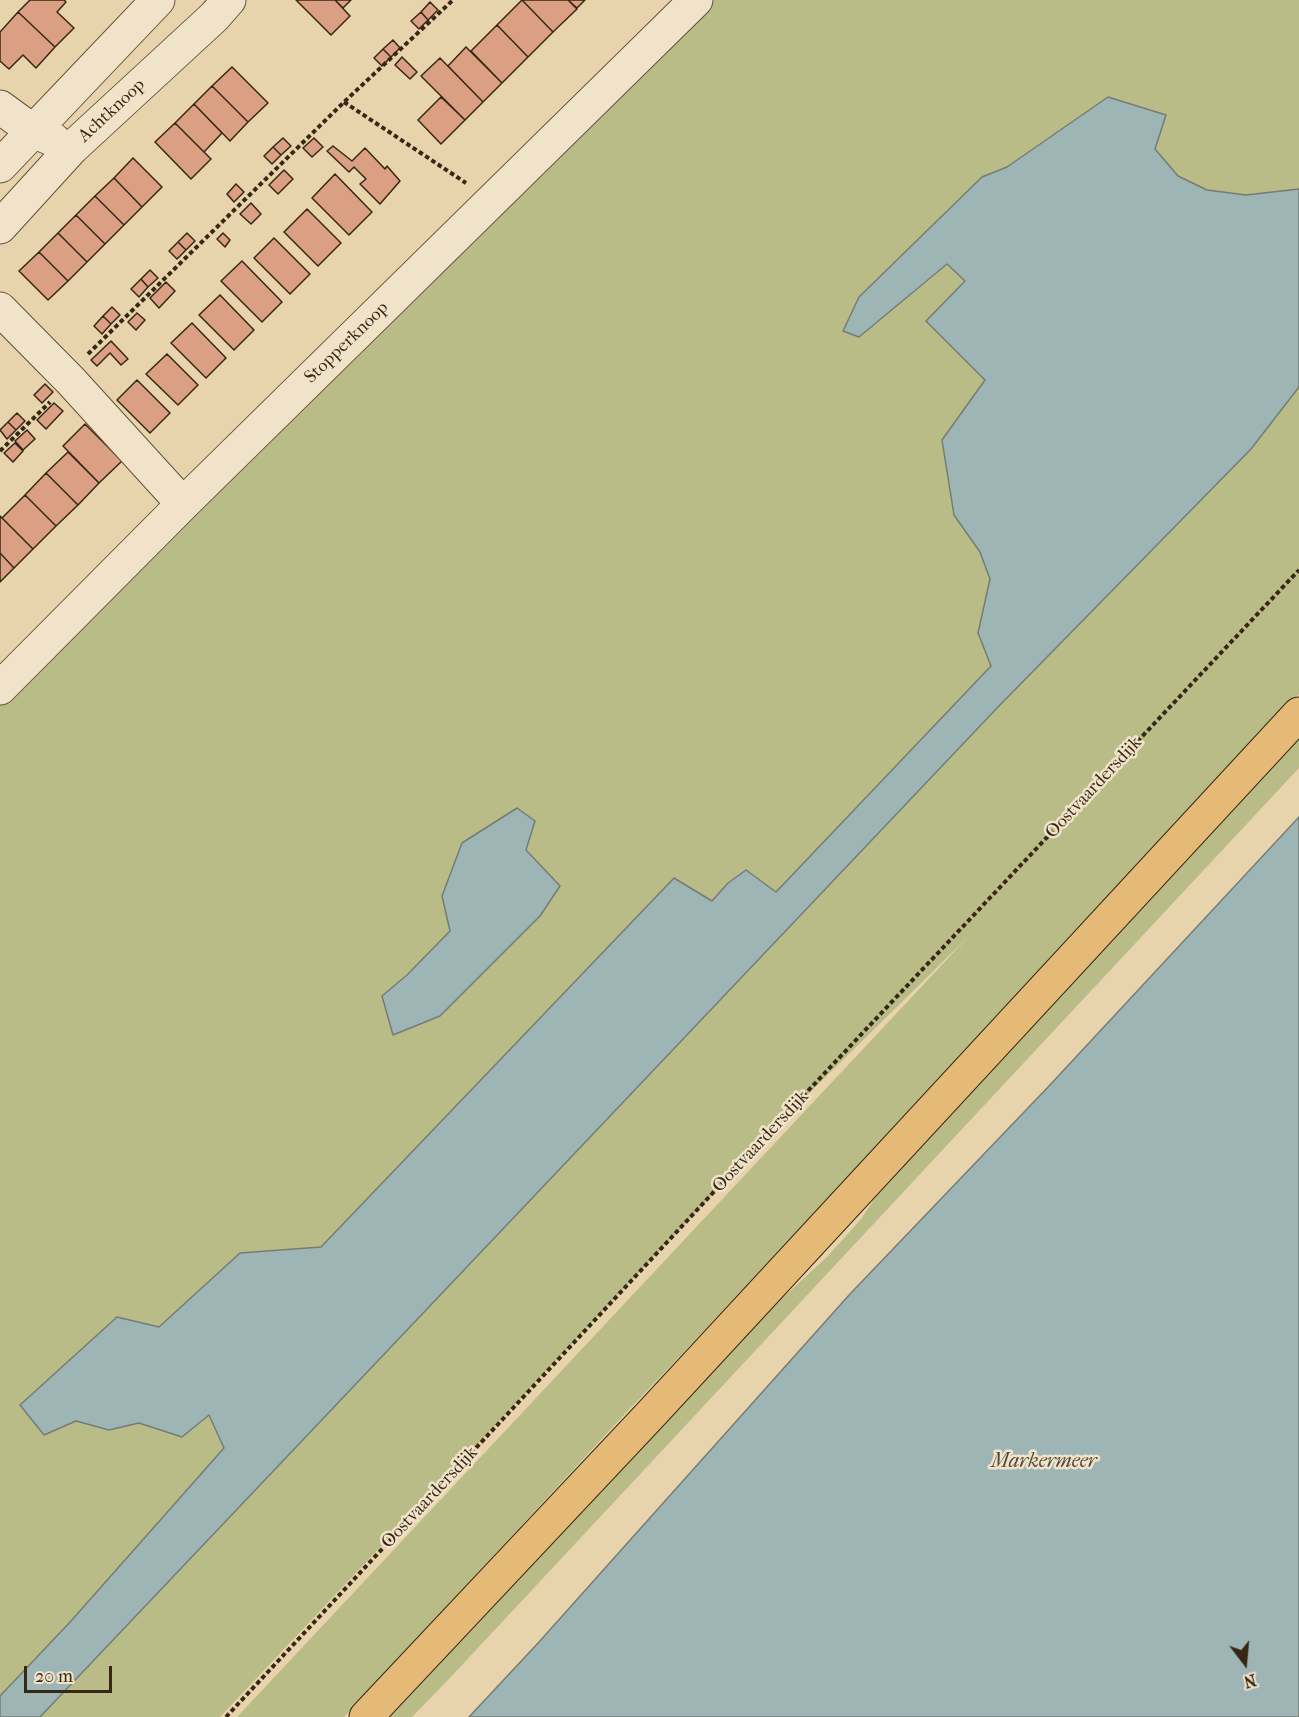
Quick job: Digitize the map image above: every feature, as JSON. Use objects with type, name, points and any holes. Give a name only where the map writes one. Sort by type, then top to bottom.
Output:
[{"type":"main road","points":[[366,1717],[660,1404],[1299,714]]},
{"type":"street","points":[[0,166],[158,0]]},
{"type":"street","name":"Achtknoop","points":[[0,227],[72,148],[214,17],[229,0]]},
{"type":"street","name":"Stopperknoop","points":[[0,688],[183,504],[696,0]]},
{"type":"street","points":[[0,107],[33,132],[72,148]]},
{"type":"street","points":[[0,309],[183,504]]},
{"type":"path","points":[[0,451],[70,381],[77,365],[344,102],[453,0]]},
{"type":"path","points":[[344,102],[492,200]]},
{"type":"path","name":"Oostvaardersdijk","points":[[226,1717],[789,1111],[1299,570]]},
{"type":"green space","points":[[704,0],[1299,0],[1299,189],[1246,195],[1207,190],[1178,176],[1108,97],[1007,167],[982,177],[859,337],[948,264],[966,281],[926,321],[985,380],[942,440],[954,515],[980,552],[990,580],[978,633],[992,666],[776,892],[728,883],[712,901],[674,878],[321,1247],[240,1253],[44,1434],[75,1421],[109,1430],[139,1423],[182,1437],[209,1414],[224,1448],[71,1621],[0,1696],[0,703]]},
{"type":"green space","points":[[1299,387],[1299,694],[344,1717],[237,1717],[968,937],[796,1106],[220,1717],[40,1717],[998,707],[1251,449]]},
{"type":"green space","points":[[1299,739],[1299,768],[448,1680],[412,1717],[381,1717],[716,1359],[827,1257],[861,1219],[888,1178]]},
{"type":"water","points":[[1108,97],[1166,115],[1155,149],[1178,176],[1207,190],[1246,195],[1299,189],[1299,387],[1251,449],[998,707],[40,1717],[0,1717],[0,1696],[71,1621],[224,1448],[209,1415],[182,1437],[139,1423],[109,1430],[76,1421],[44,1435],[20,1405],[117,1317],[159,1327],[240,1253],[321,1247],[674,878],[712,901],[728,883],[746,870],[776,892],[991,666],[978,633],[990,579],[980,552],[954,515],[942,440],[985,380],[926,321],[965,281],[947,264],[859,337],[843,331],[859,297],[982,177],[1007,167]]},
{"type":"water","points":[[517,808],[535,821],[526,850],[560,886],[540,916],[440,1016],[393,1035],[382,996],[407,975],[450,931],[442,896],[462,843]]},
{"type":"water","name":"Markermeer","points":[[1299,817],[1299,1717],[469,1717],[539,1642],[850,1294],[1049,1086]]},
{"type":"building","points":[[30,0],[64,0],[66,2],[57,12],[74,28],[55,47],[18,12]]},
{"type":"building","points":[[296,0],[335,0],[350,16],[331,35]]},
{"type":"building","points":[[335,0],[351,0],[343,8]]},
{"type":"building","points":[[522,0],[568,0],[577,9],[553,32]]},
{"type":"building","points":[[522,0],[553,32],[528,57],[497,25]]},
{"type":"building","points":[[568,0],[585,0],[577,8]]},
{"type":"building","points":[[430,2],[438,10],[428,20],[421,12]]},
{"type":"building","points":[[18,12],[55,47],[36,68],[23,55],[9,69],[0,61],[0,32]]},
{"type":"building","points":[[421,12],[428,20],[419,29],[411,21]]},
{"type":"building","points":[[497,25],[528,57],[502,83],[471,51]]},
{"type":"building","points":[[393,40],[400,48],[391,57],[383,49]]},
{"type":"building","points":[[466,47],[502,83],[483,102],[448,66]]},
{"type":"building","points":[[383,49],[391,57],[382,66],[374,58]]},
{"type":"building","points":[[402,57],[417,72],[410,79],[395,65]]},
{"type":"building","points":[[440,58],[483,102],[465,120],[421,76]]},
{"type":"building","points":[[232,67],[268,103],[248,122],[212,86]]},
{"type":"building","points":[[212,86],[248,122],[230,141],[194,104]]},
{"type":"building","points":[[441,97],[465,120],[441,144],[418,120]]},
{"type":"building","points":[[194,104],[222,133],[204,152],[175,123]]},
{"type":"building","points":[[175,123],[211,159],[191,179],[155,142]]},
{"type":"building","points":[[283,138],[291,146],[281,155],[273,147]]},
{"type":"building","points":[[314,138],[323,147],[312,157],[303,148]]},
{"type":"building","points":[[333,146],[352,161],[365,148],[385,169],[387,166],[400,181],[380,204],[360,184],[366,179],[354,167],[349,172],[327,151]]},
{"type":"building","points":[[273,147],[281,155],[272,164],[264,156]]},
{"type":"building","points":[[133,158],[162,187],[142,207],[114,178]]},
{"type":"building","points":[[284,170],[293,179],[278,194],[269,185]]},
{"type":"building","points":[[335,174],[372,212],[349,235],[312,198]]},
{"type":"building","points":[[114,178],[142,207],[124,225],[95,196]]},
{"type":"building","points":[[236,184],[244,192],[234,202],[227,194]]},
{"type":"building","points":[[95,196],[124,225],[105,244],[76,215]]},
{"type":"building","points":[[251,203],[261,214],[251,224],[240,214]]},
{"type":"building","points":[[307,209],[341,243],[318,266],[284,232]]},
{"type":"building","points":[[76,215],[105,244],[87,262],[58,233]]},
{"type":"building","points":[[58,233],[87,262],[68,281],[39,252]]},
{"type":"building","points":[[187,233],[195,241],[186,250],[178,242]]},
{"type":"building","points":[[223,233],[230,240],[225,247],[217,239]]},
{"type":"building","points":[[274,238],[310,274],[290,294],[254,258]]},
{"type":"building","points":[[178,242],[186,250],[177,259],[169,251]]},
{"type":"building","points":[[39,252],[68,281],[48,300],[19,271]]},
{"type":"building","points":[[242,261],[282,302],[262,322],[221,281]]},
{"type":"building","points":[[150,270],[158,278],[148,287],[141,279]]},
{"type":"building","points":[[141,279],[148,287],[139,297],[131,289]]},
{"type":"building","points":[[166,282],[175,291],[159,308],[150,298]]},
{"type":"building","points":[[220,295],[254,330],[234,350],[199,315]]},
{"type":"building","points":[[112,307],[120,315],[111,324],[103,316]]},
{"type":"building","points":[[137,313],[145,320],[136,330],[128,322]]},
{"type":"building","points":[[103,316],[111,324],[102,334],[94,326]]},
{"type":"building","points":[[192,323],[226,358],[206,378],[171,343]]},
{"type":"building","points":[[111,341],[128,359],[121,365],[110,353],[97,366],[91,360]]},
{"type":"building","points":[[167,354],[198,385],[178,405],[146,374]]},
{"type":"building","points":[[137,380],[170,413],[150,433],[117,400]]},
{"type":"building","points":[[45,384],[53,392],[42,403],[34,395]]},
{"type":"building","points":[[54,403],[63,411],[46,429],[37,420]]},
{"type":"building","points":[[17,413],[25,421],[16,430],[8,422]]},
{"type":"building","points":[[8,422],[16,430],[7,439],[0,430]]},
{"type":"building","points":[[85,424],[122,461],[99,483],[63,446]]},
{"type":"building","points":[[27,430],[35,439],[23,450],[15,441]]},
{"type":"building","points":[[15,443],[23,451],[13,462],[4,453]]},
{"type":"building","points":[[68,452],[99,483],[78,505],[46,473]]},
{"type":"building","points":[[46,473],[78,505],[56,526],[25,495]]},
{"type":"building","points":[[25,495],[56,526],[33,549],[2,518]]},
{"type":"building","points":[[0,516],[33,549],[14,568],[0,553]]},
{"type":"building","points":[[0,553],[14,568],[0,582]]}]
